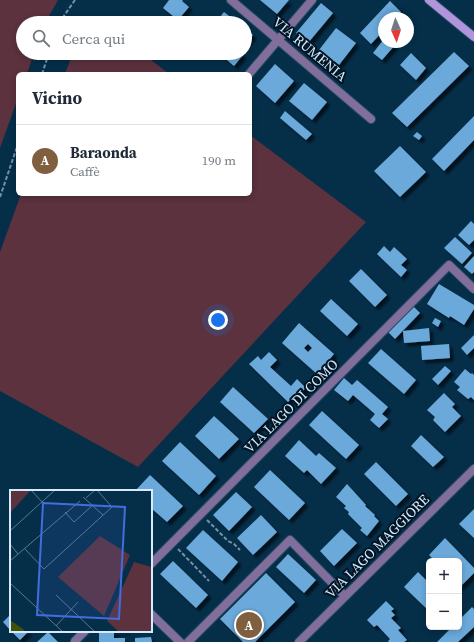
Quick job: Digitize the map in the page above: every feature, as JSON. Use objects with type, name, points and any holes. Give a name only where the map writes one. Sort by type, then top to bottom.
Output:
[{"type":"main road","points":[[429,0],[474,37]]},
{"type":"street","name":"VIA RUMENIA","points":[[231,0],[250,16]]},
{"type":"street","points":[[251,72],[312,0]]},
{"type":"street","name":"VIA RUMENIA","points":[[252,18],[371,119]]},
{"type":"street","name":"VIA LAGO DI COMO","points":[[152,563],[448,265],[474,289]]},
{"type":"street","name":"VIA LAGO MAGGIORE","points":[[299,642],[474,469]]},
{"type":"street","points":[[188,642],[290,540],[346,596]]},
{"type":"street","points":[[152,615],[180,642]]},
{"type":"street","points":[[75,642],[84,632]]},
{"type":"path","points":[[64,16],[75,0]]},
{"type":"path","points":[[43,72],[47,60]]},
{"type":"path","points":[[0,197],[16,150]]},
{"type":"path","points":[[201,514],[228,541],[240,550]]},
{"type":"path","points":[[172,543],[209,581]]},
{"type":"shaded area","points":[[0,0],[58,0],[49,16],[16,16],[16,60],[32,60],[28,72],[16,72],[16,104],[0,148]]},
{"type":"shaded area","points":[[70,60],[151,60],[166,72],[66,72]]},
{"type":"shaded area","points":[[252,136],[366,222],[138,467],[0,391],[0,252],[20,196],[252,196]]},
{"type":"building","points":[[169,0],[183,0],[182,1],[189,7],[181,16],[173,16],[163,8]]},
{"type":"building","points":[[260,0],[289,0],[277,14]]},
{"type":"building","points":[[390,1],[401,12],[380,12]]},
{"type":"building","points":[[321,3],[333,13],[308,43],[296,33]]},
{"type":"building","points":[[224,12],[229,16],[221,16]]},
{"type":"building","points":[[378,14],[378,36],[371,44],[360,33]]},
{"type":"building","points":[[336,28],[356,43],[339,65],[319,50]]},
{"type":"building","points":[[378,47],[378,48],[392,48],[382,60],[373,53]]},
{"type":"building","points":[[454,52],[469,66],[407,127],[392,113]]},
{"type":"building","points":[[411,53],[426,68],[416,80],[400,65]]},
{"type":"building","points":[[227,60],[239,60],[234,66]]},
{"type":"building","points":[[275,64],[294,81],[275,103],[256,86]]},
{"type":"building","points":[[304,83],[327,102],[312,120],[289,101]]},
{"type":"building","points":[[285,111],[312,134],[306,140],[280,118]]},
{"type":"building","points":[[474,116],[474,140],[444,171],[432,159]]},
{"type":"building","points":[[417,132],[422,136],[419,140],[413,136]]},
{"type":"building","points":[[400,146],[426,172],[400,197],[374,171]]},
{"type":"building","points":[[471,221],[474,224],[474,240],[469,245],[458,235]]},
{"type":"building","points":[[455,237],[472,253],[462,264],[444,248]]},
{"type":"building","points":[[384,246],[390,252],[394,247],[407,259],[401,265],[407,270],[401,277],[377,254]]},
{"type":"building","points":[[474,256],[474,272],[472,274],[464,267]]},
{"type":"building","points":[[361,269],[387,295],[375,307],[349,281]]},
{"type":"building","points":[[439,284],[474,305],[474,309],[464,325],[450,316],[449,318],[427,304]]},
{"type":"building","points":[[331,299],[358,324],[347,336],[320,311]]},
{"type":"building","points":[[413,306],[420,313],[395,339],[388,332]]},
{"type":"building","points":[[435,318],[441,321],[438,327],[432,323]]},
{"type":"building","points":[[299,323],[334,354],[317,374],[282,343]],"holes":[[[308,344],[312,348],[308,352],[304,348]]]},
{"type":"building","points":[[429,328],[430,341],[404,343],[403,331]]},
{"type":"building","points":[[474,335],[474,348],[467,355],[461,348]]},
{"type":"building","points":[[449,344],[450,358],[422,360],[421,346]]},
{"type":"building","points":[[381,349],[416,380],[404,394],[368,363]]},
{"type":"building","points":[[269,352],[277,360],[270,367],[291,386],[297,379],[306,388],[301,392],[299,391],[288,402],[249,364],[258,356],[261,360]]},
{"type":"building","points":[[445,366],[451,371],[438,385],[432,379]]},
{"type":"building","points":[[465,369],[474,375],[474,400],[471,397],[468,399],[457,390],[460,387],[454,382]]},
{"type":"building","points":[[344,378],[352,385],[357,380],[388,407],[382,414],[388,419],[379,428],[370,420],[375,414],[353,395],[348,401],[334,390]]},
{"type":"building","points":[[233,387],[268,419],[254,433],[220,402]]},
{"type":"building","points":[[444,393],[455,404],[452,407],[461,416],[445,432],[433,420],[435,417],[427,410]]},
{"type":"building","points":[[322,411],[359,445],[346,459],[309,425]]},
{"type":"building","points":[[214,416],[239,439],[219,459],[195,436]]},
{"type":"building","points":[[421,435],[444,457],[433,467],[411,446]]},
{"type":"building","points":[[299,440],[316,456],[319,453],[336,468],[321,484],[307,470],[304,473],[285,456]]},
{"type":"building","points":[[180,442],[216,476],[199,495],[162,461]]},
{"type":"building","points":[[376,462],[408,494],[396,506],[364,474]]},
{"type":"building","points":[[270,470],[305,503],[289,520],[254,487]]},
{"type":"building","points":[[150,475],[183,506],[167,522],[152,509],[152,490],[136,490]]},
{"type":"building","points":[[347,484],[379,521],[367,536],[360,530],[362,528],[348,514],[349,512],[344,508],[346,506],[336,497]]},
{"type":"building","points":[[236,492],[252,507],[229,531],[213,515]]},
{"type":"building","points":[[474,509],[474,538],[459,524]]},
{"type":"building","points":[[261,515],[277,532],[253,555],[237,538]]},
{"type":"building","points":[[342,529],[357,543],[334,566],[320,551]]},
{"type":"building","points":[[203,530],[238,562],[222,581],[186,548]]},
{"type":"building","points":[[445,538],[474,568],[474,573],[462,585],[462,558],[432,558],[429,555]]},
{"type":"building","points":[[288,554],[316,580],[304,593],[276,567]]},
{"type":"building","points":[[173,561],[208,595],[196,608],[160,574]]},
{"type":"building","points":[[418,572],[426,580],[426,608],[404,587]]},
{"type":"building","points":[[266,573],[295,602],[255,642],[243,642],[220,619]]},
{"type":"building","points":[[386,601],[394,609],[391,611],[395,615],[391,618],[401,628],[398,630],[407,640],[404,642],[389,642],[388,641],[390,639],[377,625],[374,627],[367,620]]},
{"type":"building","points":[[472,607],[474,609],[474,627],[458,642],[437,642],[449,630],[462,630],[462,617]]},
{"type":"building","points":[[10,615],[10,630],[3,622]]},
{"type":"building","points":[[12,632],[28,632],[20,640]]},
{"type":"building","points":[[48,632],[58,642],[37,642]]},
{"type":"building","points":[[99,632],[127,632],[114,633],[114,638],[125,638],[125,642],[99,642]]},
{"type":"building","points":[[151,637],[152,642],[135,642],[135,638]]},
{"type":"place","name":"Baraonda","points":[[249,625]]}]
